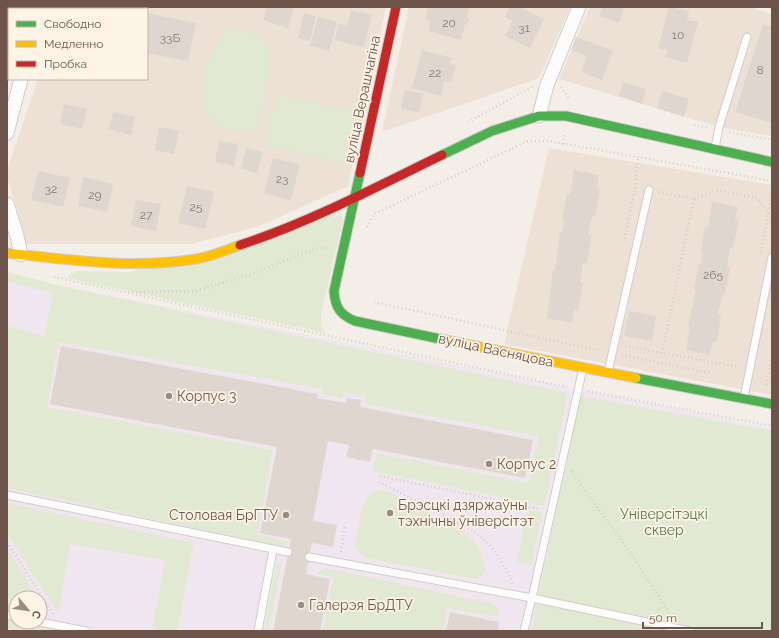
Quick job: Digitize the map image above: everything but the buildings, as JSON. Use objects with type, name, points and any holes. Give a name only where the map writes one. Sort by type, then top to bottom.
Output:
[{"type":"street","name":"вуліца Верашчагіна","points":[[356,197],[396,7]]},
{"type":"street","points":[[539,116],[547,84],[579,7]]},
{"type":"street","points":[[7,133],[22,80]]},
{"type":"street","points":[[7,253],[21,256],[94,263],[139,265],[198,259],[271,236],[356,197],[492,131],[539,116],[566,116],[715,148],[772,162]]},
{"type":"street","name":"вуліца Васняцова","points":[[356,197],[334,299],[336,308],[340,314],[346,318],[370,325],[772,404]]},
{"type":"street","points":[[7,204],[17,236],[21,256]]},
{"type":"lane","points":[[715,148],[719,127],[747,37]]},
{"type":"lane","points":[[608,372],[649,190]]},
{"type":"lane","points":[[744,398],[772,257]]},
{"type":"lane","points":[[524,631],[583,368]]},
{"type":"lane","points":[[7,495],[288,552]]},
{"type":"lane","points":[[258,631],[273,550]]},
{"type":"lane","points":[[309,557],[532,598],[679,630],[690,631]]},
{"type":"lane","points":[[48,624],[86,631]]},
{"type":"path","points":[[363,233],[374,214],[528,141],[549,141],[772,181]]},
{"type":"path","points":[[624,242],[635,188],[638,157]]},
{"type":"path","points":[[635,188],[694,199],[718,190],[757,198],[770,215]]},
{"type":"path","points":[[770,215],[772,194]]},
{"type":"path","points":[[662,353],[694,199]]},
{"type":"path","points":[[123,292],[195,291],[252,274],[314,249],[322,250],[345,243]]},
{"type":"path","points":[[49,276],[578,389],[772,426]]},
{"type":"path","points":[[374,302],[713,374]]},
{"type":"path","points":[[615,344],[739,368]]},
{"type":"path","points":[[766,385],[772,358]]},
{"type":"path","points":[[748,380],[772,386]]},
{"type":"path","points":[[358,460],[361,447]]},
{"type":"path","points":[[562,462],[569,468],[632,555],[679,630]]},
{"type":"path","points":[[380,476],[550,512]]},
{"type":"path","points":[[379,482],[465,526],[481,537],[495,550],[505,566],[518,596]]},
{"type":"path","points":[[339,562],[345,527]]},
{"type":"path","points":[[7,542],[60,626]]},
{"type":"shaded area","points":[[7,7],[32,7],[8,8],[8,80],[10,80],[7,87]]},
{"type":"shaded area","points":[[386,7],[348,186],[260,226],[191,244],[27,244],[7,177],[7,170],[38,80],[148,80],[148,8],[58,8]]},
{"type":"shaded area","points":[[409,7],[570,7],[539,78],[382,132]]},
{"type":"shaded area","points":[[590,7],[749,7],[772,14],[772,136],[719,127],[559,79]]},
{"type":"shaded area","points":[[549,148],[772,185],[772,395],[504,344]]},
{"type":"shaded area","name":"Брэсцкі дзяржаўны тэхнічны ўніверсітэт","points":[[7,272],[61,286],[772,428],[772,631],[7,631]]},
{"type":"green space","points":[[225,28],[251,31],[269,43],[270,63],[260,128],[236,133],[211,123],[201,100],[207,63]]},
{"type":"green space","points":[[276,93],[355,112],[343,164],[264,145]]},
{"type":"green space","points":[[342,213],[343,221],[321,313],[321,325],[325,333],[67,278],[71,273],[78,271],[130,272]]},
{"type":"green space","points":[[7,272],[61,286],[568,393],[544,506],[372,471],[376,453],[529,483],[538,436],[365,404],[366,396],[344,392],[342,398],[322,394],[322,389],[59,342],[47,407],[273,450],[257,535],[287,541],[286,547],[7,488],[7,326],[44,336],[53,293],[7,282]]},
{"type":"green space","name":"Універсітэцкі сквер","points":[[580,396],[772,431],[772,631],[531,631]]},
{"type":"green space","points":[[380,490],[390,492],[468,535],[479,548],[482,556],[485,570],[482,577],[474,579],[366,558],[359,553],[355,545],[361,511],[370,494]]},
{"type":"green space","points":[[7,503],[194,543],[177,631],[158,631],[153,625],[165,560],[70,544],[59,611],[56,610],[48,598],[48,590],[43,590],[7,534]]},
{"type":"green space","points":[[527,510],[542,512],[532,565],[517,562]]},
{"type":"green space","points":[[7,548],[33,590],[8,590],[7,610]]},
{"type":"green space","points":[[282,562],[269,631],[264,631],[276,567],[278,563]]},
{"type":"green space","points":[[326,568],[494,604],[499,610],[500,617],[447,608],[443,631],[323,631],[333,577],[318,574],[321,569]]},
{"type":"green space","points":[[7,620],[8,630],[48,630],[48,628],[56,629],[55,631],[7,631]]},
{"type":"traffic: fast","points":[[442,155],[492,131],[539,116],[566,116],[772,162]]},
{"type":"traffic: fast","points":[[360,173],[334,291],[339,310],[355,321],[445,340]]},
{"type":"traffic: fast","points":[[636,378],[772,404]]},
{"type":"traffic: slow","points":[[7,253],[102,262],[149,263],[202,258],[240,245]]},
{"type":"traffic: slow","points":[[445,340],[636,378]]},
{"type":"traffic: jam","points":[[360,173],[396,7]]},
{"type":"traffic: jam","points":[[240,245],[317,215],[442,155]]},
{"type":"place","name":"Корпус 3","points":[[169,396]]},
{"type":"place","name":"Корпус 2","points":[[489,464]]},
{"type":"place","name":"Брэсцкі дзяржаўны тэхнічны ўніверсітэт","points":[[390,513]]},
{"type":"place","name":"Столовая БрГТУ","points":[[286,515]]},
{"type":"place","name":"Галерэя БрДТУ","points":[[301,605]]}]
